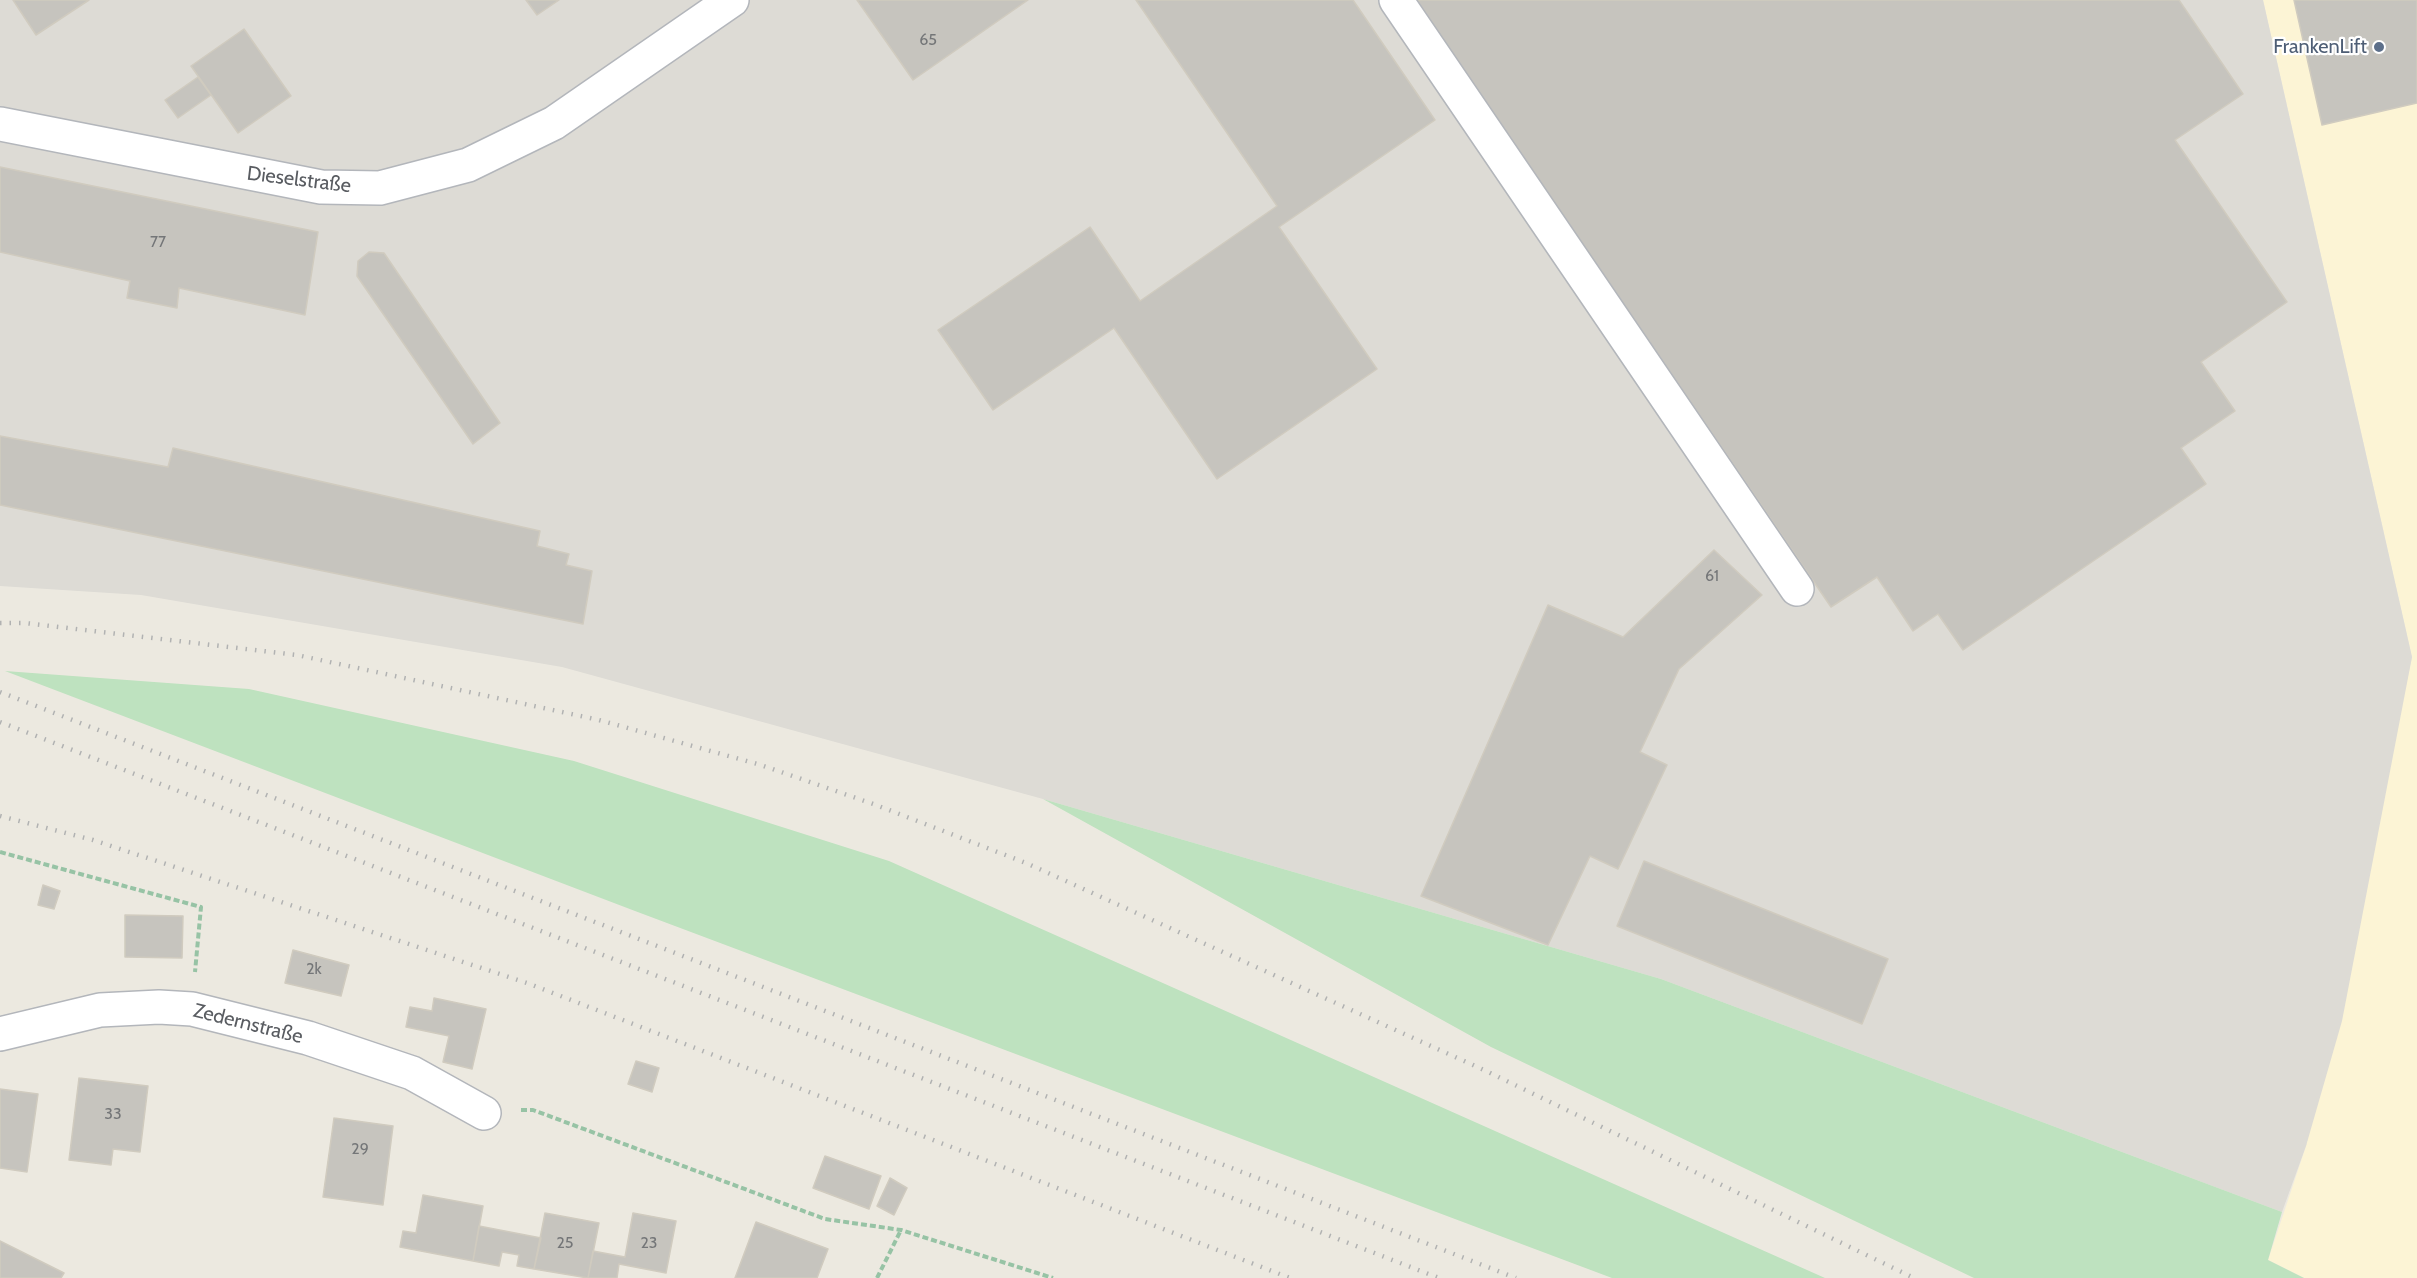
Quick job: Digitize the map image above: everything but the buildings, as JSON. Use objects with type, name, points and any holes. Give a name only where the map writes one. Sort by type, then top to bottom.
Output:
[{"type":"street","name":"Dieselstraße","points":[[0,124],[321,187],[380,188],[468,165],[554,123],[732,0]]},
{"type":"street","points":[[1396,0],[1797,589]]},
{"type":"street","name":"Zedernstraße","points":[[0,1034],[100,1010],[159,1007],[192,1009],[308,1038],[412,1073],[484,1113]]},
{"type":"path","points":[[0,852],[201,907],[192,1009]]},
{"type":"path","points":[[484,1113],[533,1110],[825,1219],[901,1230],[1053,1278]]},
{"type":"path","points":[[876,1278],[901,1230]]},
{"type":"shaded area","points":[[0,0],[2263,0],[2412,657],[2342,1021],[2306,1146],[2282,1212],[1661,979],[1043,799],[562,667],[141,595],[0,586]]},
{"type":"shaded area","points":[[2263,0],[2417,0],[2417,1278],[2304,1278],[2268,1260],[2306,1146],[2412,657]]},
{"type":"green space","points":[[5,671],[249,689],[574,761],[889,861],[1825,1278],[1612,1278],[635,911]]},
{"type":"green space","points":[[1043,799],[1661,979],[2282,1212],[2268,1260],[2304,1278],[1974,1278],[1491,1047]]},
{"type":"railway","points":[[0,623],[25,623],[297,655],[599,720],[761,765],[876,805],[1026,863],[1484,1070],[1914,1278]]},
{"type":"railway","points":[[0,692],[1516,1278]]},
{"type":"railway","points":[[0,722],[1439,1278]]},
{"type":"railway","points":[[0,816],[93,840],[527,983],[1290,1278]]},
{"type":"place","name":"FrankenLift","points":[[2379,47]]}]
